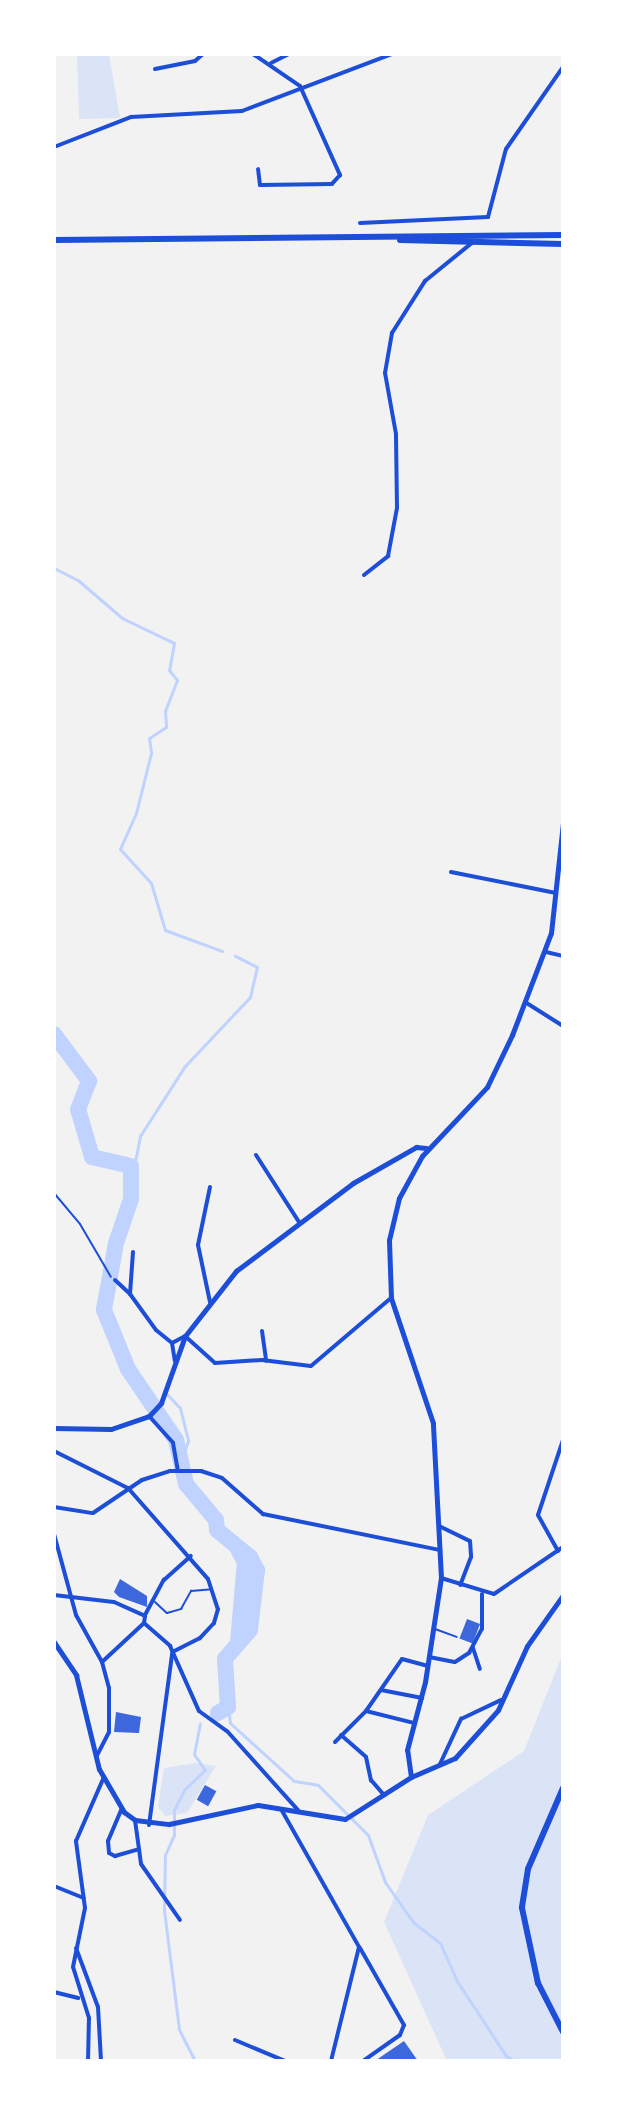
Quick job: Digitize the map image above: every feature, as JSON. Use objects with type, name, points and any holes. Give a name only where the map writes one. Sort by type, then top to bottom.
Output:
[{"type":"main road","points":[[473,240],[563,235]]},
{"type":"main road","points":[[54,240],[392,239],[563,244]]},
{"type":"main road","points":[[563,1788],[528,1869],[522,1908],[538,1983],[563,2032]]},
{"type":"street","points":[[155,69],[195,61],[203,54]]},
{"type":"street","points":[[253,54],[271,63],[300,86],[340,175],[332,184],[260,185],[258,169]]},
{"type":"street","points":[[271,63],[289,54]]},
{"type":"street","points":[[54,147],[116,120],[232,113],[392,54]]},
{"type":"street","points":[[360,223],[488,217],[506,149],[563,67]]},
{"type":"street","points":[[364,575],[388,556],[397,508],[396,434],[385,373],[392,333],[425,281],[473,240]]},
{"type":"street","points":[[411,1777],[407,1750],[422,1698],[441,1578],[431,1410],[391,1298],[388,1260],[392,1220],[426,1148],[487,1087],[525,1002],[546,952],[563,823]]},
{"type":"street","points":[[451,872],[556,893]]},
{"type":"street","points":[[546,952],[563,956]]},
{"type":"street","points":[[525,1002],[563,1026]]},
{"type":"street","points":[[54,1428],[111,1429],[151,1414],[160,1405],[185,1336],[236,1271],[299,1222],[395,1159],[416,1147],[426,1148]]},
{"type":"street","points":[[256,1155],[299,1222]]},
{"type":"street","points":[[210,1187],[198,1245],[210,1302]]},
{"type":"street","points":[[130,1294],[133,1252]]},
{"type":"street","points":[[113,1279],[172,1343],[175,1361]]},
{"type":"street","points":[[185,1336],[215,1363],[266,1361],[311,1366],[391,1298]]},
{"type":"street","points":[[262,1331],[266,1361]]},
{"type":"street","points":[[172,1343],[185,1336]]},
{"type":"street","points":[[151,1414],[173,1443],[179,1471]]},
{"type":"street","points":[[441,1578],[482,1594],[505,1589],[560,1549],[538,1515],[563,1440]]},
{"type":"street","points":[[54,1451],[128,1488],[191,1556],[213,1589],[218,1609],[214,1623],[203,1636],[172,1652]]},
{"type":"street","points":[[54,1507],[89,1514],[128,1488],[189,1470],[222,1478],[263,1514],[440,1550]]},
{"type":"street","points":[[439,1526],[470,1541],[471,1557],[460,1585]]},
{"type":"street","points":[[54,1534],[73,1594],[76,1615],[102,1662],[111,1712],[104,1747],[95,1758]]},
{"type":"street","points":[[102,1662],[144,1623],[164,1580],[191,1556]]},
{"type":"street","points":[[54,1595],[73,1594],[124,1604],[145,1616]]},
{"type":"street","points":[[429,1657],[455,1662],[473,1648],[482,1629],[482,1594]]},
{"type":"street","points":[[54,1642],[76,1675],[95,1758],[122,1808],[135,1820],[149,1825],[165,1825],[251,1806],[279,1807],[345,1819],[356,1815],[411,1777],[455,1758],[504,1699],[527,1646],[563,1595]]},
{"type":"street","points":[[144,1623],[172,1652],[199,1711],[227,1731],[298,1810]]},
{"type":"street","points":[[473,1648],[480,1669]]},
{"type":"street","points":[[149,1825],[172,1652]]},
{"type":"street","points":[[335,1742],[366,1711],[402,1659],[428,1666]]},
{"type":"street","points":[[380,1690],[422,1698]]},
{"type":"street","points":[[438,1766],[461,1719],[504,1699]]},
{"type":"street","points":[[366,1711],[414,1723]]},
{"type":"street","points":[[341,1735],[366,1757],[371,1780],[384,1795]]},
{"type":"street","points":[[88,2061],[90,2022],[73,1974],[84,1898],[76,1841],[104,1777]]},
{"type":"street","points":[[279,1807],[404,2025],[400,2035],[363,2061]]},
{"type":"street","points":[[122,1808],[108,1841],[109,1853],[115,1856],[139,1849]]},
{"type":"street","points":[[135,1820],[139,1849],[159,1896],[170,1903],[180,1920]]},
{"type":"street","points":[[54,1886],[84,1898]]},
{"type":"street","points":[[76,1947],[98,2007],[101,2061]]},
{"type":"street","points":[[331,2061],[359,1947]]},
{"type":"street","points":[[54,1992],[80,2000]]},
{"type":"street","points":[[235,2040],[285,2061]]},
{"type":"lane","points":[[155,1602],[167,1613],[181,1609],[191,1591],[213,1589]]},
{"type":"lane","points":[[434,1628],[457,1637]]},
{"type":"path","points":[[54,1193],[80,1224],[113,1279]]},
{"type":"shaded area","points":[[77,54],[109,54],[120,118],[79,119]]},
{"type":"shaded area","points":[[563,1653],[563,2061],[447,2061],[384,1922],[428,1815],[524,1751]]},
{"type":"shaded area","points":[[196,1763],[216,1766],[187,1813],[165,1816],[158,1807],[164,1768]]},
{"type":"building","points":[[120,1579],[147,1596],[147,1607],[119,1597],[114,1592]]},
{"type":"building","points":[[467,1619],[480,1624],[473,1644],[459,1639]]},
{"type":"building","points":[[116,1712],[141,1717],[139,1733],[114,1732]]},
{"type":"building","points":[[205,1785],[216,1791],[208,1806],[197,1800]]},
{"type":"building","points":[[404,2041],[418,2061],[375,2061],[382,2056]]},
{"type":"waterway","points":[[54,568],[79,581],[122,618],[174,643],[169,670],[177,680],[165,711],[166,727],[149,738],[151,753],[136,813],[120,849],[151,883],[165,930],[222,951]]},
{"type":"waterway","points":[[134,1167],[140,1136],[185,1066],[250,997],[257,967],[235,956]]},
{"type":"waterway","points":[[54,1034],[89,1081],[78,1109],[92,1157],[126,1165]]},
{"type":"waterway","points":[[131,1166],[131,1199],[116,1243],[104,1310],[128,1369],[176,1440],[186,1484],[216,1520],[217,1530],[250,1557],[257,1570],[250,1630],[225,1659],[228,1707],[218,1713]]},
{"type":"waterway","points":[[165,1392],[180,1408],[188,1441],[183,1454]]},
{"type":"waterway","points":[[238,1643],[245,1562],[239,1551]]},
{"type":"waterway","points":[[228,1707],[230,1723],[294,1781],[318,1785],[368,1835],[385,1882],[413,1922],[440,1943],[457,1981],[506,2056],[515,2061]]},
{"type":"waterway","points":[[195,2061],[179,2029],[164,1910],[165,1855],[174,1835],[174,1810],[184,1790],[205,1770],[194,1754],[200,1724]]}]
